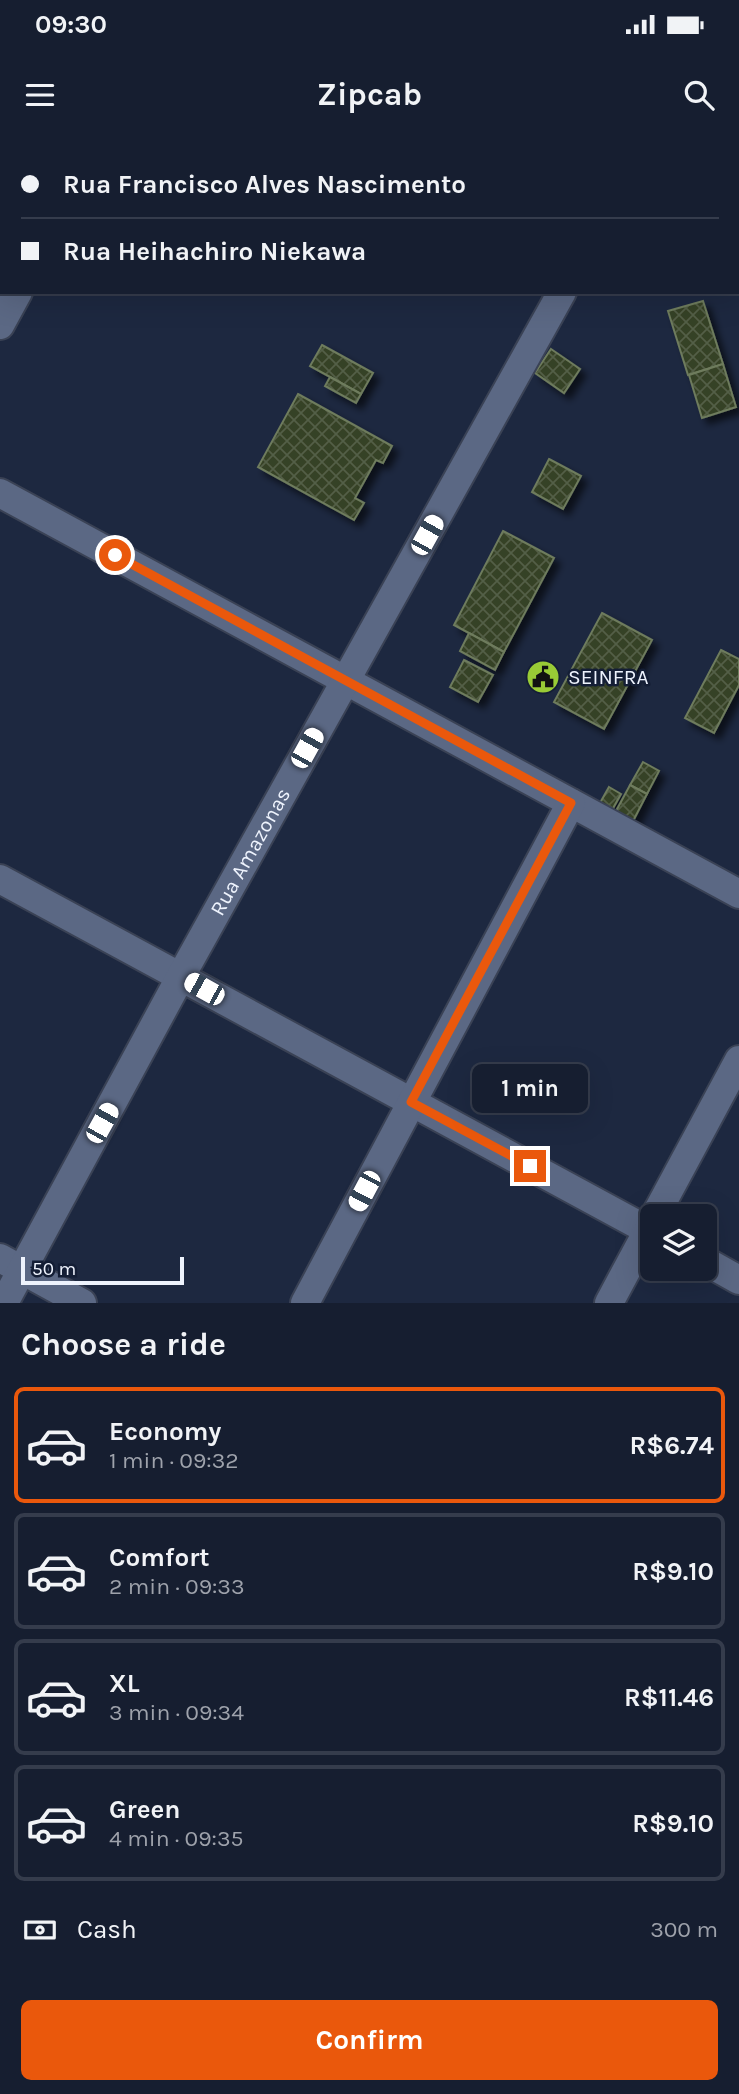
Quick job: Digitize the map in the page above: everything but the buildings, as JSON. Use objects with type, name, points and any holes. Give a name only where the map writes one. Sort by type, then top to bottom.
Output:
[{"type":"street","points":[[0,325],[17,294]]},
{"type":"street","name":"Rua Amazonas","points":[[4,1303],[11,1264],[181,976],[561,294]]},
{"type":"street","points":[[0,493],[739,894]]},
{"type":"street","points":[[305,1303],[571,803]]},
{"type":"street","points":[[0,879],[411,1102],[640,1219]]},
{"type":"street","points":[[663,1204],[739,1060]]},
{"type":"street","points":[[609,1303],[640,1247]]},
{"type":"street","points":[[11,1264],[82,1303]]},
{"type":"street","points":[[717,1268],[739,1280]]},
{"type":"place","name":"SEINFRA","points":[[543,677]]},
{"type":"route","points":[[115,555],[571,803],[411,1102],[530,1166]]}]
